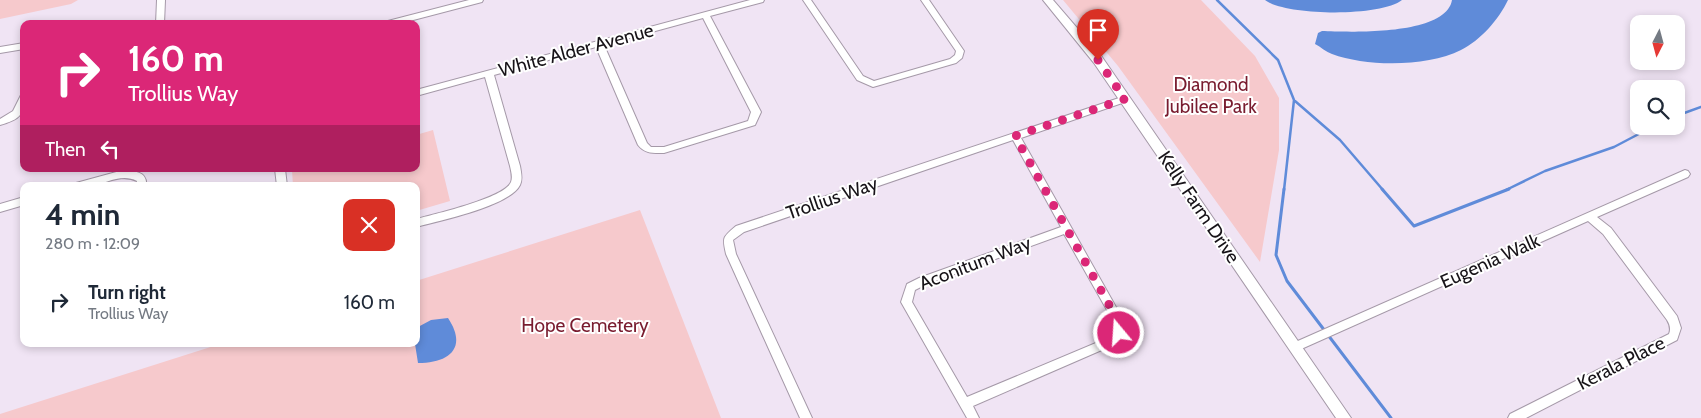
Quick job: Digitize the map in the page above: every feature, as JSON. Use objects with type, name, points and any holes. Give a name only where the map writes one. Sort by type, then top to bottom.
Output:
[{"type":"street","points":[[160,20],[161,0]]},
{"type":"street","points":[[402,20],[479,0]]},
{"type":"street","name":"White Alder Avenue","points":[[420,222],[491,200],[506,194],[515,185],[517,177],[515,166],[489,74],[760,0]]},
{"type":"street","points":[[808,0],[860,78],[873,84],[953,61],[959,56],[960,51],[925,0]]},
{"type":"street","name":"Kelly Farm Drive","points":[[1048,0],[1098,60],[1344,418]]},
{"type":"street","points":[[600,43],[642,144],[650,150],[664,150],[752,123],[755,118],[756,112],[705,15]]},
{"type":"street","points":[[0,50],[20,47]]},
{"type":"street","points":[[420,92],[489,74]]},
{"type":"street","name":"Trollius Way","points":[[806,418],[731,254],[728,239],[740,229],[1125,99]]},
{"type":"street","points":[[0,122],[16,115],[20,110]]},
{"type":"street","points":[[965,404],[1107,343],[1119,333],[1117,319],[1015,136]]},
{"type":"street","points":[[95,182],[127,174],[136,175],[142,179],[142,182]]},
{"type":"street","name":"Eugenia Walk","points":[[1295,347],[1685,174]]},
{"type":"street","points":[[0,208],[20,202]]},
{"type":"street","name":"Kerala Place","points":[[1514,418],[1673,337],[1676,333],[1675,322],[1607,231],[1590,217]]},
{"type":"street","name":"Aconitum Way","points":[[973,418],[906,302],[910,287],[1067,229]]},
{"type":"green space","points":[[0,0],[78,0],[71,4],[0,19]]},
{"type":"green space","name":"Diamond Jubilee Park","points":[[1063,0],[1201,0],[1255,56],[1279,98],[1279,150],[1260,262],[1118,66]]},
{"type":"green space","points":[[433,130],[450,201],[420,210],[420,182],[293,182],[292,172],[420,172],[420,134]]},
{"type":"green space","name":"Hope Cemetery","points":[[640,210],[721,418],[0,418],[0,414],[211,347],[420,347],[420,280]]},
{"type":"water","points":[[1265,0],[1402,0],[1391,6],[1355,12],[1312,12],[1276,5]]},
{"type":"water","points":[[1452,0],[1508,0],[1494,22],[1476,41],[1447,56],[1431,60],[1397,63],[1362,61],[1332,54],[1315,44],[1318,33],[1322,31],[1374,31],[1416,26],[1433,20],[1446,12]]},
{"type":"water","points":[[448,318],[454,329],[455,345],[452,352],[446,357],[418,363],[415,347],[420,347],[420,326],[431,320]]},
{"type":"waterway","points":[[1217,0],[1278,60],[1294,100],[1284,190]]},
{"type":"waterway","points":[[1295,101],[1340,140],[1383,190]]},
{"type":"waterway","points":[[1685,113],[1701,107]]},
{"type":"waterway","points":[[1506,190],[1545,171],[1614,147],[1637,135]]},
{"type":"waterway","points":[[1284,189],[1276,255],[1287,281],[1391,418]]},
{"type":"waterway","points":[[1382,189],[1414,226],[1509,189]]},
{"type":"route","points":[[1098,60],[1125,99],[1015,136],[1117,319],[1119,333]]}]
